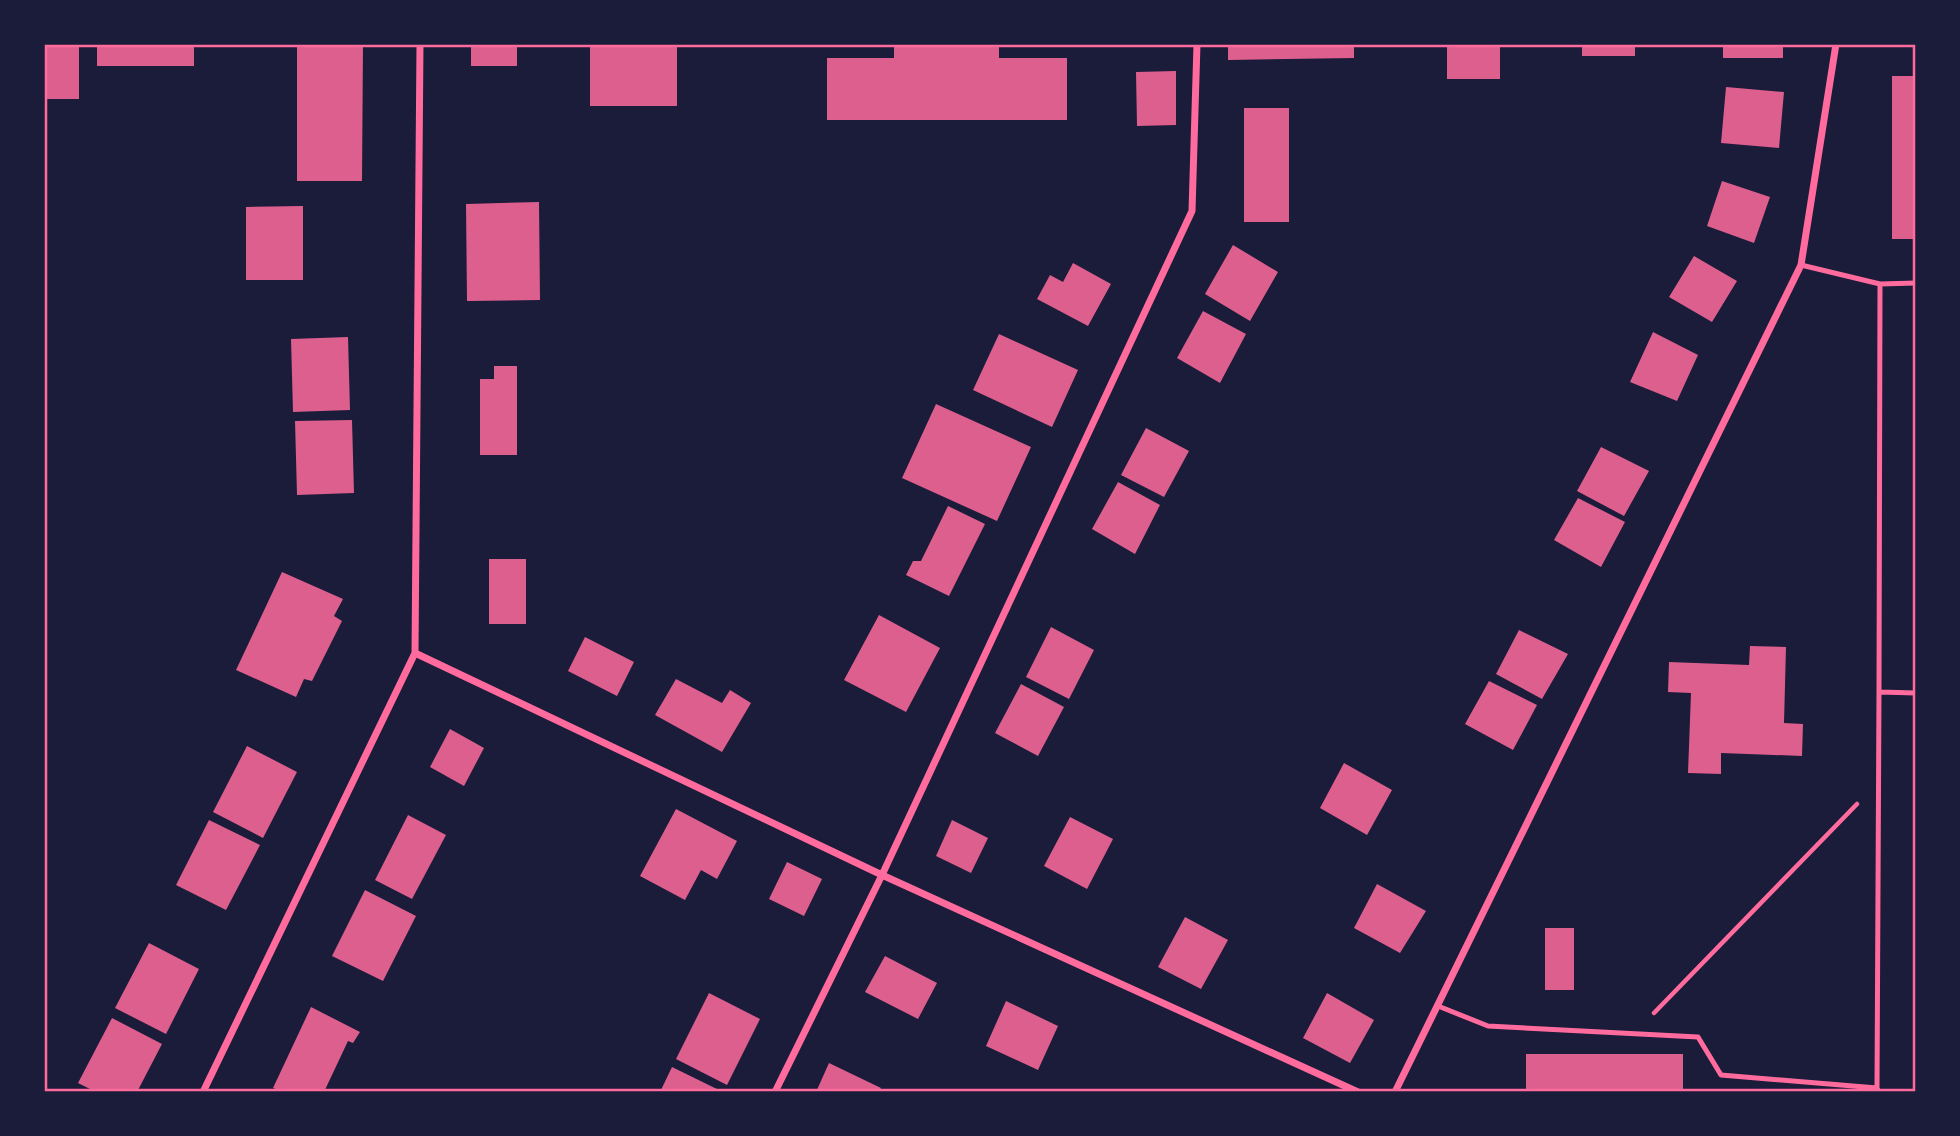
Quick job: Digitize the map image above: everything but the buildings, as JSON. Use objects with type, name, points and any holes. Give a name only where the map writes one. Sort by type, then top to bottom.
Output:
[{"type":"street","points":[[203,1092],[415,653],[420,44]]},
{"type":"street","points":[[775,1092],[883,875],[1192,211],[1196,44]]},
{"type":"street","points":[[1395,1092],[1801,265],[1836,44]]},
{"type":"street","points":[[415,653],[883,875],[1358,1092]]},
{"type":"lane","points":[[1801,265],[1880,284],[1916,283]]},
{"type":"lane","points":[[1438,1006],[1488,1026],[1698,1037],[1720,1075],[1878,1090],[1880,284]]},
{"type":"lane","points":[[1879,692],[1916,693]]},
{"type":"path","points":[[1633,1034],[1879,782]]}]
